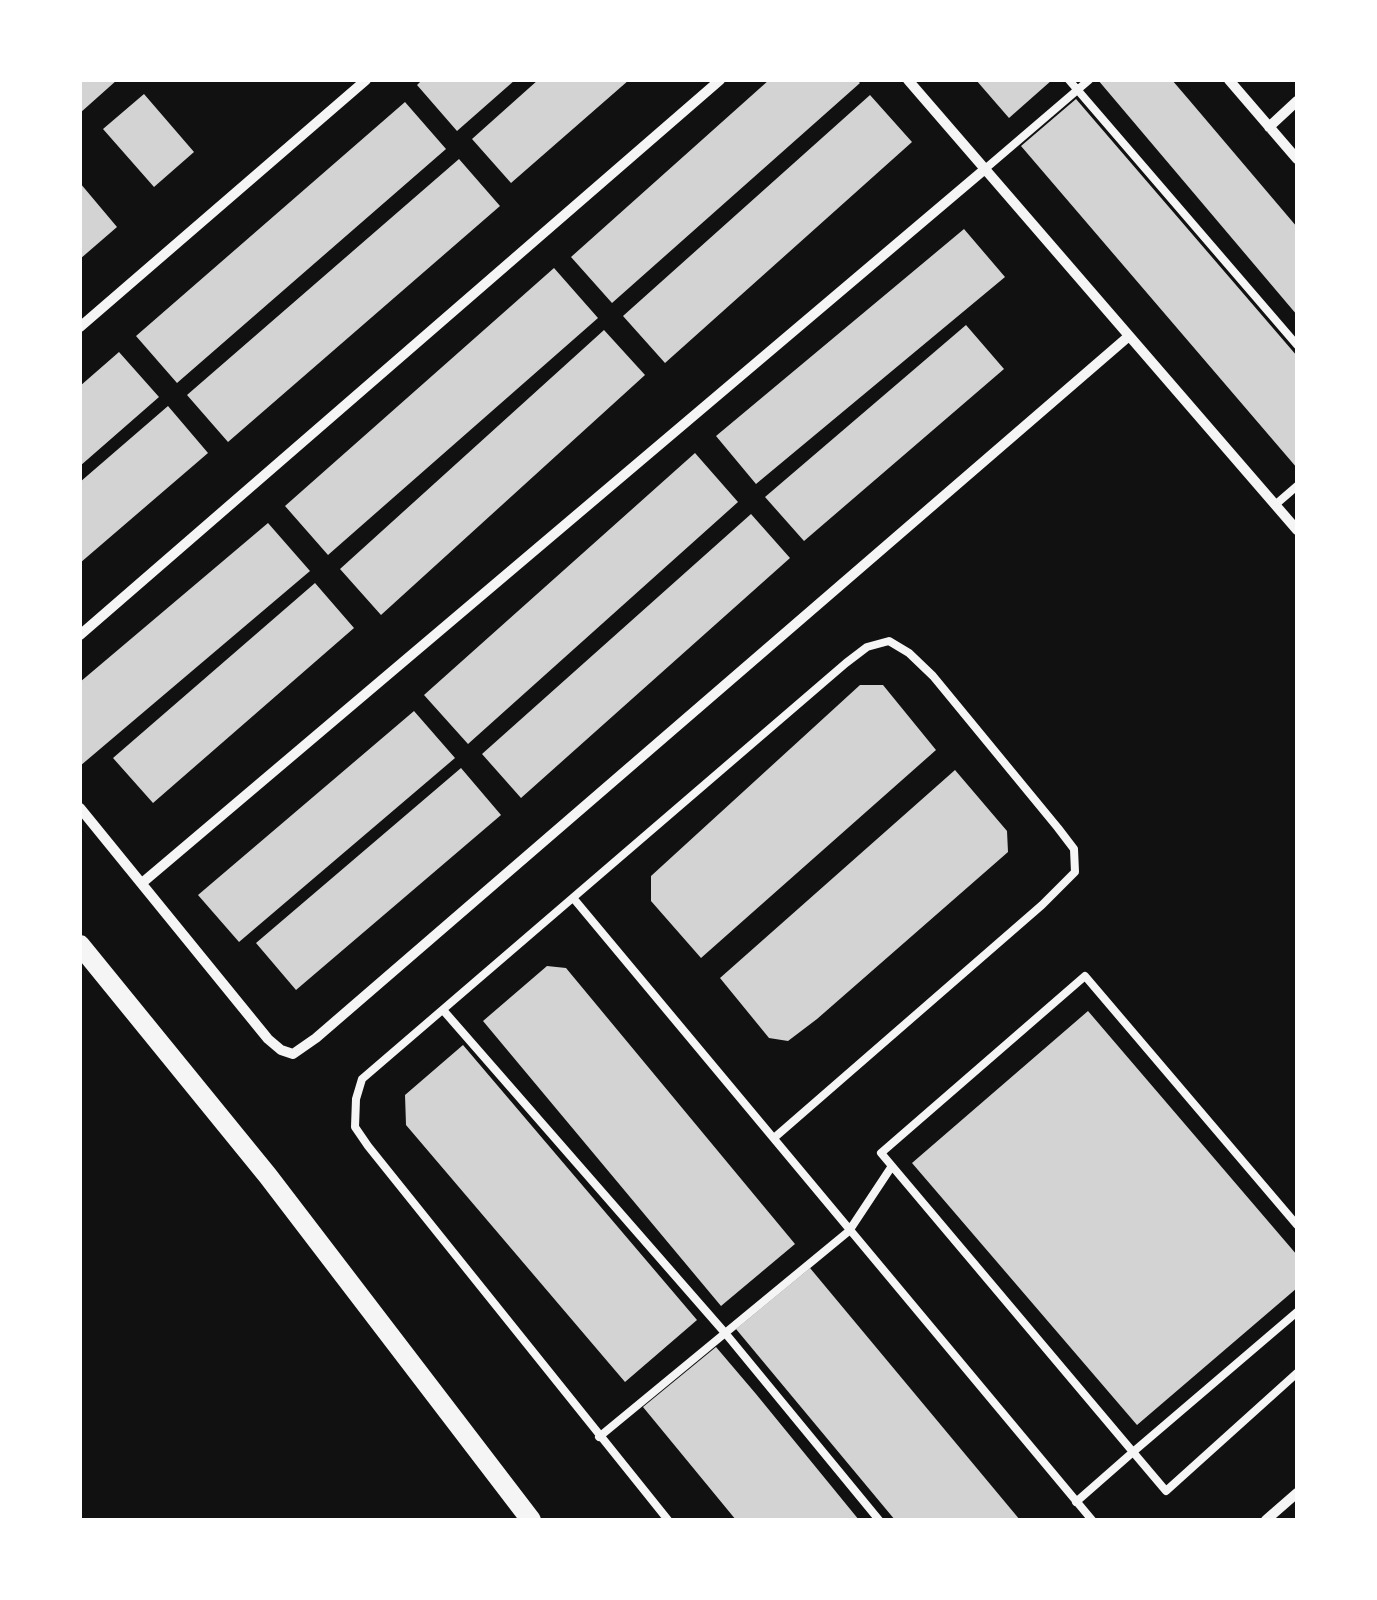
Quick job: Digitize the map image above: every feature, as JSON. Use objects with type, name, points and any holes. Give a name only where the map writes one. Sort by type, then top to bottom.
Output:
[{"type":"main road","points":[[80,944],[268,1176],[531,1520]]},
{"type":"street","points":[[80,327],[366,80]]},
{"type":"street","points":[[80,635],[720,80]]},
{"type":"street","points":[[908,80],[1297,530]]},
{"type":"street","points":[[1229,80],[1297,159]]},
{"type":"street","points":[[1269,127],[1297,102]]},
{"type":"street","points":[[142,883],[985,168]]},
{"type":"street","points":[[80,808],[268,1039],[293,1054],[1130,336]]},
{"type":"street","points":[[1266,1520],[1297,1493]]},
{"type":"lane","points":[[1069,80],[1297,345]]},
{"type":"lane","points":[[985,168],[1088,80]]},
{"type":"lane","points":[[1276,505],[1297,486]]},
{"type":"lane","points":[[668,1520],[355,1128],[362,1079],[846,663],[866,647],[889,640],[910,653],[933,676],[1058,828],[1074,849],[1075,872],[774,1138]]},
{"type":"lane","points":[[574,899],[1092,1520]]},
{"type":"lane","points":[[1297,1224],[1085,976],[881,1153],[1166,1491],[1297,1373]]},
{"type":"lane","points":[[444,1010],[726,1334],[879,1520]]},
{"type":"lane","points":[[599,1437],[848,1231],[892,1166]]},
{"type":"lane","points":[[1076,1502],[1297,1312]]},
{"type":"building","points":[[80,80],[117,80],[80,113]]},
{"type":"building","points":[[422,80],[515,80],[457,131],[417,85]]},
{"type":"building","points":[[538,80],[629,80],[511,183],[472,139]]},
{"type":"building","points":[[769,80],[860,83],[612,303],[571,257]]},
{"type":"building","points":[[976,80],[1052,80],[1009,118]]},
{"type":"building","points":[[1098,80],[1172,80],[1297,227],[1297,315]]},
{"type":"building","points":[[144,94],[194,152],[154,187],[103,129]]},
{"type":"building","points":[[870,95],[912,142],[665,363],[623,316]]},
{"type":"building","points":[[1076,99],[1297,356],[1297,468],[1021,146]]},
{"type":"building","points":[[405,102],[446,149],[177,383],[136,336]]},
{"type":"building","points":[[459,159],[500,206],[228,442],[187,395]]},
{"type":"building","points":[[80,183],[117,227],[80,259]]},
{"type":"building","points":[[964,229],[1005,277],[756,484],[716,436]]},
{"type":"building","points":[[554,268],[598,318],[328,555],[285,506]]},
{"type":"building","points":[[966,325],[1004,369],[804,541],[765,497]]},
{"type":"building","points":[[604,330],[645,375],[381,615],[340,569]]},
{"type":"building","points":[[119,352],[159,397],[80,466],[80,386]]},
{"type":"building","points":[[168,406],[208,453],[80,563],[80,482]]},
{"type":"building","points":[[695,453],[738,502],[468,744],[424,695]]},
{"type":"building","points":[[751,514],[790,558],[521,798],[482,754]]},
{"type":"building","points":[[268,523],[310,571],[80,766],[80,682]]},
{"type":"building","points":[[315,583],[354,628],[153,803],[113,758]]},
{"type":"building","points":[[860,685],[883,685],[936,750],[701,958],[651,901],[651,876]]},
{"type":"building","points":[[414,711],[455,758],[239,942],[198,895]]},
{"type":"building","points":[[461,768],[501,815],[296,990],[256,943]]},
{"type":"building","points":[[955,770],[1007,831],[1008,852],[817,1019],[788,1041],[769,1038],[720,978]]},
{"type":"building","points":[[547,966],[566,968],[795,1244],[721,1306],[483,1021]]},
{"type":"building","points":[[1088,1011],[1297,1255],[1297,1288],[1137,1425],[912,1163]]},
{"type":"building","points":[[463,1045],[697,1320],[625,1382],[406,1125],[405,1095]]},
{"type":"building","points":[[810,1268],[1020,1520],[895,1520],[736,1329]]},
{"type":"building","points":[[716,1347],[859,1520],[736,1520],[643,1407]]}]
